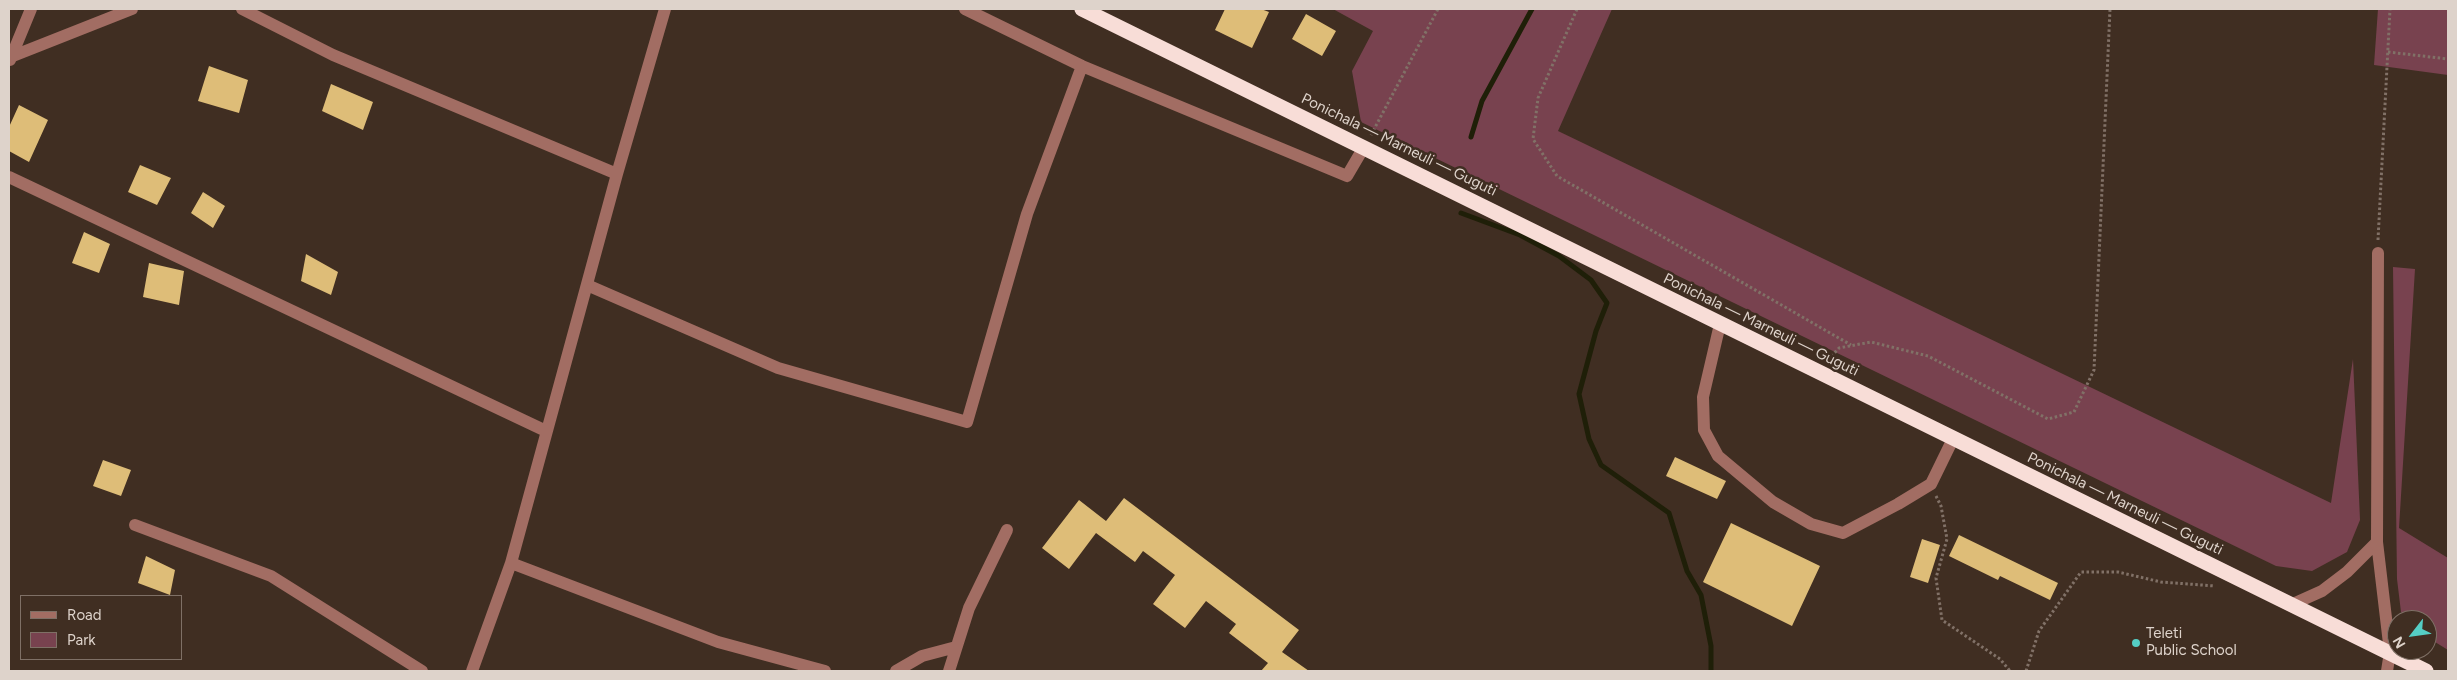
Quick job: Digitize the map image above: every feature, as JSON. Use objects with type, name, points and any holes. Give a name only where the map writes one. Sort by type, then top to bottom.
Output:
[{"type":"highway","name":"Ponichala — Marneuli — Guguti","points":[[1082,9],[1953,440],[2387,651]]},
{"type":"highway","name":"Ponichala — Marneuli — Guguti","points":[[2405,660],[2426,671]]},
{"type":"street","points":[[11,59],[31,9]]},
{"type":"street","points":[[11,59],[132,9]]},
{"type":"street","points":[[242,9],[333,55],[616,174]]},
{"type":"street","points":[[472,671],[511,563],[616,174],[665,9]]},
{"type":"street","points":[[965,9],[1082,66],[1348,176],[1364,147]]},
{"type":"street","points":[[587,285],[778,368],[967,422],[1028,214],[1082,66]]},
{"type":"street","points":[[9,177],[546,431]]},
{"type":"street","points":[[2378,253],[2377,542],[2387,627]]},
{"type":"street","points":[[1720,324],[1703,397],[1704,430],[1718,456],[1773,502],[1811,524],[1844,534],[1931,484],[1953,440]]},
{"type":"street","points":[[135,525],[271,576],[422,671]]},
{"type":"street","points":[[949,671],[968,608],[1008,530]]},
{"type":"street","points":[[2293,604],[2322,591],[2347,572],[2377,542]]},
{"type":"street","points":[[511,563],[718,642],[825,671]]},
{"type":"street","points":[[896,671],[922,656],[956,647]]},
{"type":"path","points":[[1364,147],[1438,9]]},
{"type":"path","points":[[1577,9],[1538,98],[1534,130],[1533,139],[1557,176],[1852,346]]},
{"type":"path","points":[[1818,372],[1839,348],[1871,342],[1928,356],[2048,419],[2074,412],[2094,370],[2110,9]]},
{"type":"path","points":[[2378,253],[2390,9]]},
{"type":"path","points":[[2388,52],[2448,59]]},
{"type":"path","points":[[1931,484],[1941,506],[1947,539],[1936,578],[1942,620],[2000,659],[2010,671]]},
{"type":"path","points":[[2026,671],[2040,631],[2081,572],[2118,572],[2161,582],[2223,586]]},
{"type":"green space","points":[[1333,9],[1612,9],[1558,131],[2331,503],[2353,359],[2360,520],[2347,552],[2312,571],[2276,566],[1361,122],[1352,71],[1373,31]]},
{"type":"green space","points":[[2378,9],[2448,9],[2448,75],[2374,65]]},
{"type":"green space","points":[[2393,267],[2415,269],[2399,528],[2448,558],[2448,650],[2437,643],[2437,610],[2401,610],[2397,579]]},
{"type":"building","points":[[1225,9],[1261,9],[1269,12],[1252,48],[1215,30]]},
{"type":"building","points":[[1306,14],[1336,31],[1322,56],[1292,39]]},
{"type":"building","points":[[209,66],[248,80],[239,113],[198,101]]},
{"type":"building","points":[[331,84],[373,102],[363,130],[322,111]]},
{"type":"building","points":[[19,105],[48,120],[29,162],[9,151],[9,127]]},
{"type":"building","points":[[140,165],[171,178],[157,205],[128,192]]},
{"type":"building","points":[[203,192],[225,206],[213,228],[191,213]]},
{"type":"building","points":[[84,232],[110,244],[99,273],[72,263]]},
{"type":"building","points":[[306,254],[338,272],[331,295],[301,281]]},
{"type":"building","points":[[149,263],[184,271],[179,305],[143,297]]},
{"type":"building","points":[[1675,457],[1726,481],[1717,499],[1666,476]]},
{"type":"building","points":[[103,460],[131,470],[121,496],[93,486]]},
{"type":"building","points":[[1124,498],[1299,630],[1282,652],[1309,671],[1261,671],[1268,663],[1229,633],[1236,624],[1206,601],[1185,628],[1153,604],[1175,575],[1143,551],[1135,562],[1096,533],[1069,569],[1042,548],[1079,500],[1106,521]]},
{"type":"building","points":[[1731,523],[1820,566],[1792,626],[1703,582]]},
{"type":"building","points":[[1959,535],[2058,583],[2050,600],[2000,576],[1998,580],[1949,556]]},
{"type":"building","points":[[1922,539],[1940,545],[1928,583],[1910,577]]},
{"type":"building","points":[[146,556],[175,570],[170,595],[138,583]]},
{"type":"waterway","points":[[1471,137],[1482,101],[1532,9]]},
{"type":"waterway","points":[[1461,213],[1520,235],[1559,256],[1591,280],[1607,303],[1596,331],[1579,394],[1589,439],[1601,465],[1669,513],[1687,571],[1701,595],[1711,646],[1711,671]]},
{"type":"place","name":"Teleti Public School","points":[[2136,643]]}]
